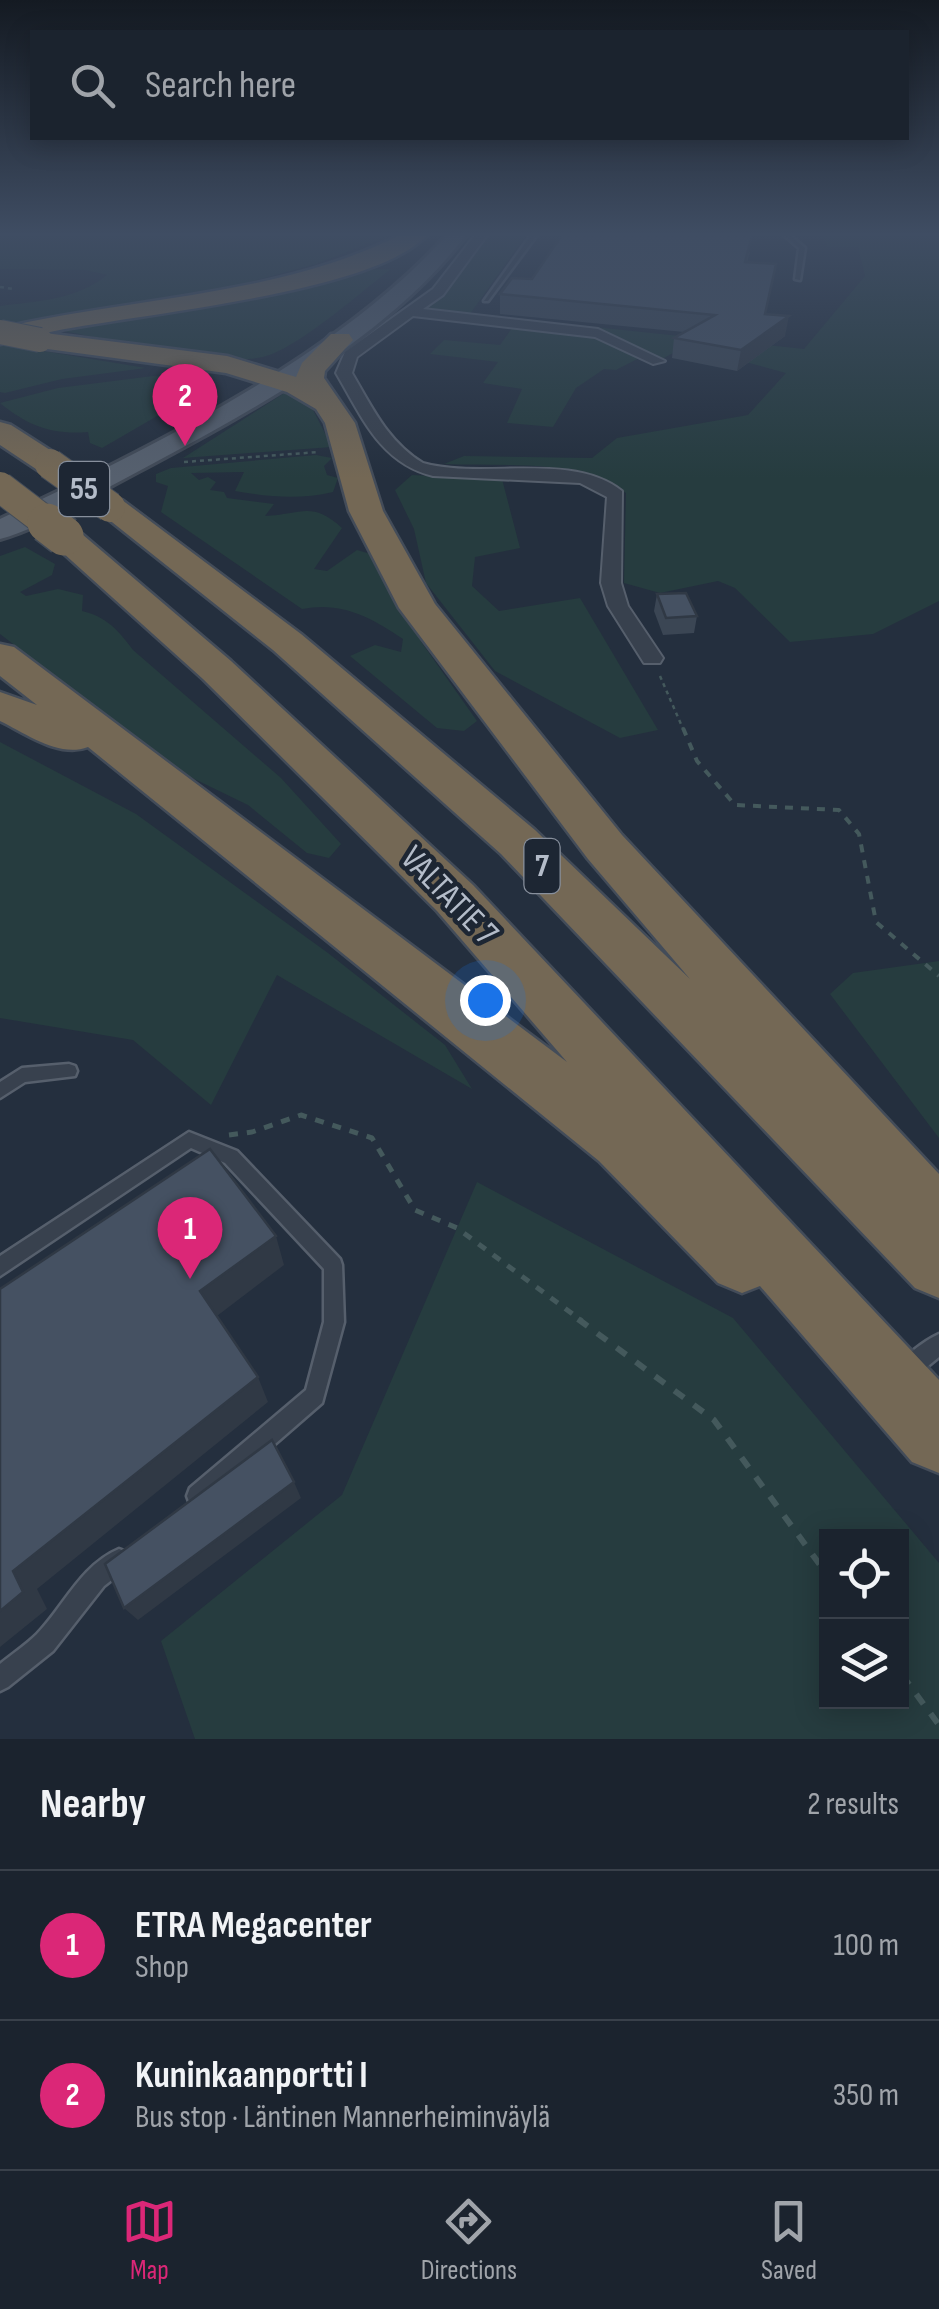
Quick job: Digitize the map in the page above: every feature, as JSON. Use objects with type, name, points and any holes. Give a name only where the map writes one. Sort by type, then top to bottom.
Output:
[{"type":"highway","points":[[0,334],[84,316]]},
{"type":"highway","points":[[0,334],[273,376],[328,404]]},
{"type":"highway","points":[[340,340],[312,369],[310,378],[340,423],[366,511],[418,608],[605,847],[939,1220]]},
{"type":"highway","name":"7","points":[[0,430],[110,507],[287,642],[518,842],[939,1265]]},
{"type":"highway","name":"VALTATIE 7","points":[[0,487],[64,536],[217,670],[455,898],[924,1386]]},
{"type":"highway","points":[[0,656],[621,1141],[788,1306],[924,1386]]},
{"type":"highway","points":[[0,705],[95,751],[250,848]]},
{"type":"main road","name":"55","points":[[0,530],[150,454],[273,376],[349,316]]},
{"type":"main road","name":"55","points":[[0,513],[273,376],[340,340],[370,316]]},
{"type":"street","points":[[405,316],[350,355],[343,367],[389,446],[402,461],[419,469],[567,476],[602,484],[616,495],[611,583],[618,606],[652,658]]},
{"type":"street","points":[[448,316],[598,333],[658,360]]},
{"type":"lane","points":[[0,1092],[22,1075],[69,1071]]},
{"type":"lane","points":[[0,1266],[189,1140],[231,1158],[333,1264],[334,1322],[315,1396],[185,1506]]},
{"type":"lane","points":[[0,1679],[45,1642],[96,1578],[140,1542]]},
{"type":"path","points":[[171,464],[320,452]]},
{"type":"path","points":[[652,658],[684,739],[735,805],[789,804],[838,810],[859,834],[876,922],[939,976]]},
{"type":"path","points":[[252,1132],[301,1115],[372,1138],[415,1210],[457,1228],[714,1420],[819,1562]]},
{"type":"path","points":[[909,1684],[939,1726]]},
{"type":"green space","points":[[0,316],[59,316],[11,324],[0,321]]},
{"type":"green space","points":[[134,316],[332,316],[277,352],[245,359],[194,355],[63,331]]},
{"type":"green space","points":[[469,316],[804,349],[831,316],[939,316],[939,601],[873,634],[790,642],[735,588],[718,581],[660,593],[624,583],[626,493],[607,482],[539,466],[444,464],[464,456],[592,458],[617,438],[748,415],[786,373],[686,346],[662,359],[600,331]]},
{"type":"green space","points":[[515,324],[581,331],[643,356],[616,370],[604,369],[576,388],[553,427],[507,423],[522,389],[483,383],[498,362],[430,354],[444,340],[500,345]]},
{"type":"green space","points":[[0,346],[146,368],[62,379],[5,393],[0,392]]},
{"type":"green space","points":[[153,376],[202,378],[178,404],[102,448],[90,443],[88,432],[41,427],[0,403],[58,388]]},
{"type":"green space","points":[[286,392],[311,406],[332,447],[183,458]]},
{"type":"green space","points":[[316,455],[332,458],[324,466],[327,475],[338,478],[333,492],[296,497],[260,495],[235,491],[244,472],[191,473],[199,480],[208,477],[216,482],[210,490],[224,492],[227,498],[274,504],[265,516],[305,511],[331,519],[342,528],[314,569],[327,571],[357,550],[374,555],[422,643],[477,721],[464,731],[437,728],[350,656],[375,645],[401,652],[403,639],[343,609],[302,609],[161,512],[168,486],[156,482],[156,474],[171,468]]},
{"type":"green space","points":[[412,475],[502,479],[520,548],[475,557],[472,586],[499,611],[580,598],[658,730],[620,738],[495,671],[426,583],[414,529],[395,490]]},
{"type":"green space","points":[[25,547],[55,564],[52,575],[20,592],[26,596],[58,589],[83,595],[82,611],[111,625],[133,650],[281,778],[341,844],[329,858],[307,853],[248,805],[178,771],[0,634],[0,556]]},
{"type":"green space","points":[[0,742],[136,814],[328,953],[445,1045],[472,1089],[277,975],[211,1105],[133,1040],[0,1018]]},
{"type":"green space","points":[[939,961],[939,1138],[830,994],[853,973]]},
{"type":"green space","points":[[477,1182],[733,1318],[939,1563],[939,1739],[195,1739],[161,1641],[342,1495]]},
{"type":"building","points":[[713,316],[789,316],[741,350],[674,338]]},
{"type":"building","points":[[686,593],[697,616],[666,618],[657,594]]},
{"type":"building","points":[[210,1149],[276,1236],[200,1291],[258,1377],[13,1571],[23,1592],[0,1611],[0,1289]]},
{"type":"building","points":[[272,1440],[294,1482],[124,1608],[105,1564]]},
{"type":"place","name":"Kuninkaanportti I","points":[[185,446]]},
{"type":"place","name":"ETRA Megacenter","points":[[190,1279]]}]
